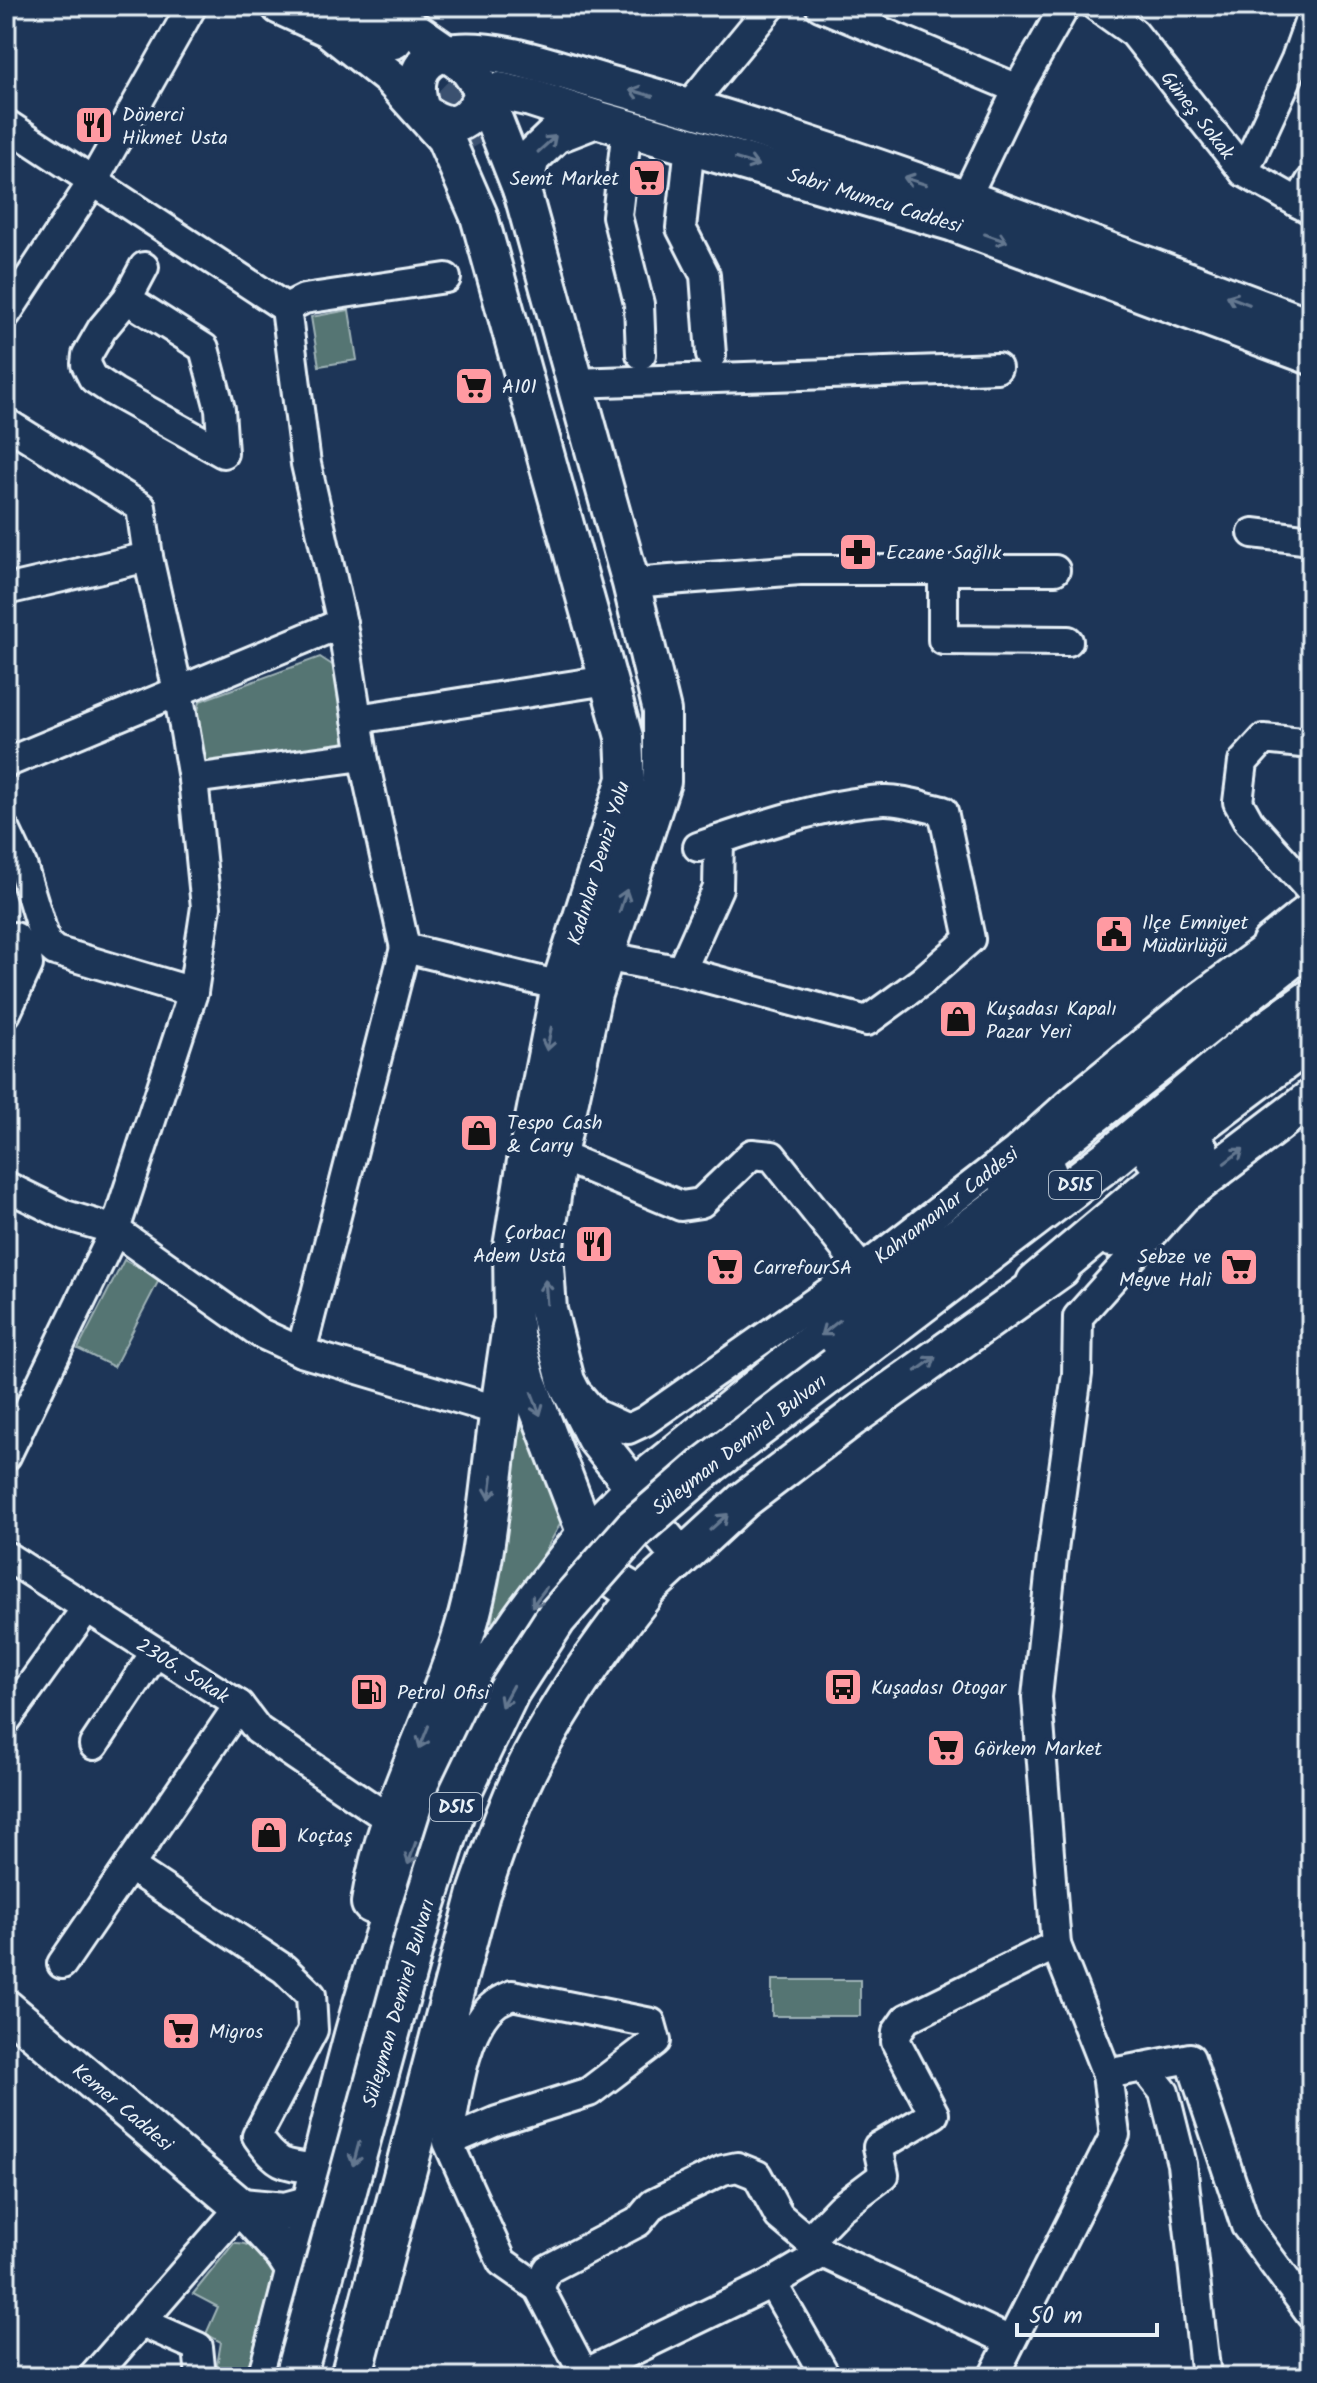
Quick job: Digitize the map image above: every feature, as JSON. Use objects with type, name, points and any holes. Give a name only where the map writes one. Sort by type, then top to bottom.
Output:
[{"type":"highway","points":[[864,1285],[963,1235],[1294,956]]},
{"type":"highway","name":"Süleyman Demirel Bulvarı","points":[[323,2377],[445,1924],[482,1810],[511,1744],[549,1679],[600,1605],[655,1544],[843,1378],[1240,1051],[1311,1000]]},
{"type":"highway","name":"Süleyman Demirel Bulvarı","points":[[295,2377],[426,1903],[460,1793],[509,1691],[556,1618],[634,1529],[709,1464],[843,1378],[1311,1039]]},
{"type":"highway","points":[[1037,1283],[1156,1183],[1311,1067]]},
{"type":"highway","points":[[350,2054],[377,1872],[392,1821],[465,1631],[479,1574],[513,1327]]},
{"type":"highway","points":[[268,2377],[297,2274],[350,2054],[438,1775],[463,1718],[506,1643],[587,1535]]},
{"type":"highway","points":[[351,2377],[479,1893],[506,1817],[532,1758],[574,1685],[642,1594]]},
{"type":"highway","points":[[506,1643],[537,1634],[552,1639],[571,1660],[574,1685]]},
{"type":"main road","points":[[280,6],[328,28],[391,78],[422,112],[437,122],[453,125],[471,115],[484,94],[467,67],[379,6]]},
{"type":"main road","points":[[318,6],[400,53],[344,6]]},
{"type":"main road","name":"Sabri Mumcu Caddesi","points":[[447,53],[486,52],[687,108],[966,197],[1311,327]]},
{"type":"main road","points":[[422,112],[415,91],[416,81],[429,60],[447,53]]},
{"type":"main road","name":"Sabri Mumcu Caddesi","points":[[484,94],[500,91],[531,98],[951,222],[1311,356]]},
{"type":"main road","name":"Kadınlar Denizi Yolu","points":[[484,94],[522,191],[631,583],[662,711],[662,782],[604,956],[576,990],[544,1252],[548,1310],[566,1381],[595,1438],[634,1487],[653,1524],[681,1557]]},
{"type":"main road","name":"Kadınlar Denizi Yolu","points":[[422,112],[445,138],[479,216],[624,737],[626,779],[576,990],[527,1155],[512,1247],[513,1327],[527,1380],[596,1560],[605,1573],[626,1589],[642,1594]]},
{"type":"main road","points":[[522,191],[531,158],[555,135],[611,123]]},
{"type":"main road","points":[[626,779],[632,735],[611,632],[478,146],[504,187],[640,679],[662,782]]},
{"type":"main road","points":[[1294,956],[1311,911]]},
{"type":"main road","points":[[642,1594],[755,1491],[1037,1283],[1194,1187],[1311,1098]]},
{"type":"main road","points":[[587,1535],[634,1487],[864,1285]]},
{"type":"main road","points":[[588,1424],[622,1455],[644,1463],[679,1450]]},
{"type":"main road","name":"Kemer Caddesi","points":[[6,2008],[241,2207],[284,2254],[297,2274]]},
{"type":"main road","points":[[241,2207],[285,2211],[319,2186]]},
{"type":"main road","points":[[364,2324],[366,2377]]},
{"type":"street","points":[[6,314],[92,183],[192,6]]},
{"type":"street","points":[[687,108],[771,6]]},
{"type":"street","points":[[820,6],[1018,89]]},
{"type":"street","points":[[966,197],[1018,89],[1065,6]]},
{"type":"street","name":"Güneş Sokak","points":[[1096,6],[1134,33],[1244,172],[1307,198]]},
{"type":"street","points":[[1244,172],[1296,59],[1311,17]]},
{"type":"street","points":[[611,123],[617,216],[639,304],[641,354]]},
{"type":"street","points":[[6,124],[286,308],[306,464],[342,623],[363,756],[405,948],[301,1352]]},
{"type":"street","points":[[690,145],[681,228],[705,275],[711,355]]},
{"type":"street","points":[[127,299],[204,348],[220,409],[223,453],[93,378],[86,364],[87,355],[102,329],[127,299],[144,267]]},
{"type":"street","points":[[286,308],[304,299],[446,278]]},
{"type":"street","points":[[575,383],[997,368]]},
{"type":"street","points":[[6,423],[141,507],[148,557],[178,691],[193,779],[206,907],[193,992],[115,1230],[6,1456]]},
{"type":"street","points":[[1253,533],[1311,540]]},
{"type":"street","points":[[6,590],[148,557]]},
{"type":"street","points":[[631,583],[800,570],[1055,570]]},
{"type":"street","points":[[943,570],[943,640],[1068,641]]},
{"type":"street","points":[[6,763],[342,623]]},
{"type":"street","points":[[357,719],[608,680]]},
{"type":"street","points":[[1311,744],[1264,739],[1243,762],[1238,802],[1249,822],[1311,891]]},
{"type":"street","points":[[193,779],[363,756]]},
{"type":"street","points":[[604,956],[681,971],[867,1021],[922,981],[970,939],[943,811],[885,799],[817,812],[708,844],[718,888],[681,971]]},
{"type":"street","points":[[6,831],[22,865],[46,943],[55,951],[193,992]]},
{"type":"street","points":[[6,1013],[28,965],[27,957],[11,940],[43,928]]},
{"type":"street","points":[[405,948],[576,990]]},
{"type":"street","points":[[558,1155],[681,1206],[701,1203],[752,1154],[772,1156],[864,1285]]},
{"type":"street","points":[[6,1186],[65,1215],[115,1230],[260,1333],[301,1352],[500,1411]]},
{"type":"street","points":[[993,2377],[1115,2135],[1107,2074],[1056,1945],[1037,1697],[1077,1374],[1078,1317],[1170,1218],[1194,1187]]},
{"type":"street","name":"Kahramanlar Caddesi","points":[[566,1381],[595,1414],[628,1429],[864,1285]]},
{"type":"street","name":"2306. Sokak","points":[[6,1556],[239,1705],[258,1730],[392,1821]]},
{"type":"street","points":[[6,1720],[86,1609]]},
{"type":"street","points":[[94,1745],[155,1653]]},
{"type":"street","points":[[62,1964],[239,1705]]},
{"type":"street","points":[[129,1866],[284,1969],[311,1995],[313,2030],[257,2136],[272,2157],[291,2165],[319,2186]]},
{"type":"street","points":[[448,2142],[526,2111],[589,2092],[656,2041],[651,2023],[512,1995],[494,2005],[479,2022],[468,2049],[448,2142],[502,2262],[539,2288],[581,2376],[772,2283],[816,2246],[840,2208],[884,2175],[878,2147],[934,2114],[896,2042],[897,2032],[906,2019],[1056,1945]]},
{"type":"street","points":[[1107,2074],[1190,2058],[1246,2226],[1311,2314]]},
{"type":"street","points":[[1144,2067],[1164,2092],[1182,2164],[1206,2377]]},
{"type":"street","points":[[539,2288],[548,2269],[638,2222],[653,2204],[723,2170],[737,2167],[757,2175],[779,2216],[816,2246],[1010,2341]]},
{"type":"street","points":[[93,2377],[241,2207]]},
{"type":"street","points":[[772,2283],[826,2377]]},
{"type":"street","points":[[143,2320],[198,2347],[201,2377]]},
{"type":"green space","points":[[349,310],[357,360],[319,366],[311,317]]},
{"type":"green space","points":[[320,657],[337,668],[348,749],[212,769],[199,759],[197,717],[200,701]]},
{"type":"green space","points":[[124,1260],[160,1278],[114,1367],[78,1349]]},
{"type":"green space","points":[[521,1411],[562,1521],[543,1555],[493,1626],[492,1621]]},
{"type":"green space","points":[[772,1980],[860,1980],[860,2016],[772,2016]]},
{"type":"green space","points":[[234,2243],[252,2248],[273,2269],[276,2280],[245,2377],[215,2377],[221,2342],[206,2334],[218,2307],[193,2294]]},
{"type":"tunnel","points":[[405,48],[457,97],[483,142]]},
{"type":"place","name":"Dönerci Hikmet Usta","points":[[94,125]]},
{"type":"place","name":"Semt Market","points":[[647,178]]},
{"type":"place","name":"A101","points":[[474,386]]},
{"type":"place","name":"Eczane Sağlık","points":[[858,552]]},
{"type":"place","name":"Ilçe Emniyet Müdürlüğü","points":[[1114,934]]},
{"type":"place","name":"Kuşadası Kapalı Pazar Yeri","points":[[958,1019]]},
{"type":"place","name":"Tespo Cash & Carry","points":[[479,1133]]},
{"type":"place","name":"Çorbacı Adem Usta","points":[[594,1244]]},
{"type":"place","name":"CarrefourSA","points":[[725,1267]]},
{"type":"place","name":"Sebze ve Meyve Hali","points":[[1239,1267]]},
{"type":"place","name":"Kuşadası Otogar","points":[[843,1687]]},
{"type":"place","name":"Petrol Ofisi","points":[[369,1692]]},
{"type":"place","name":"Görkem Market","points":[[946,1748]]},
{"type":"place","name":"Koçtaş","points":[[269,1835]]},
{"type":"place","name":"Migros","points":[[181,2031]]}]
